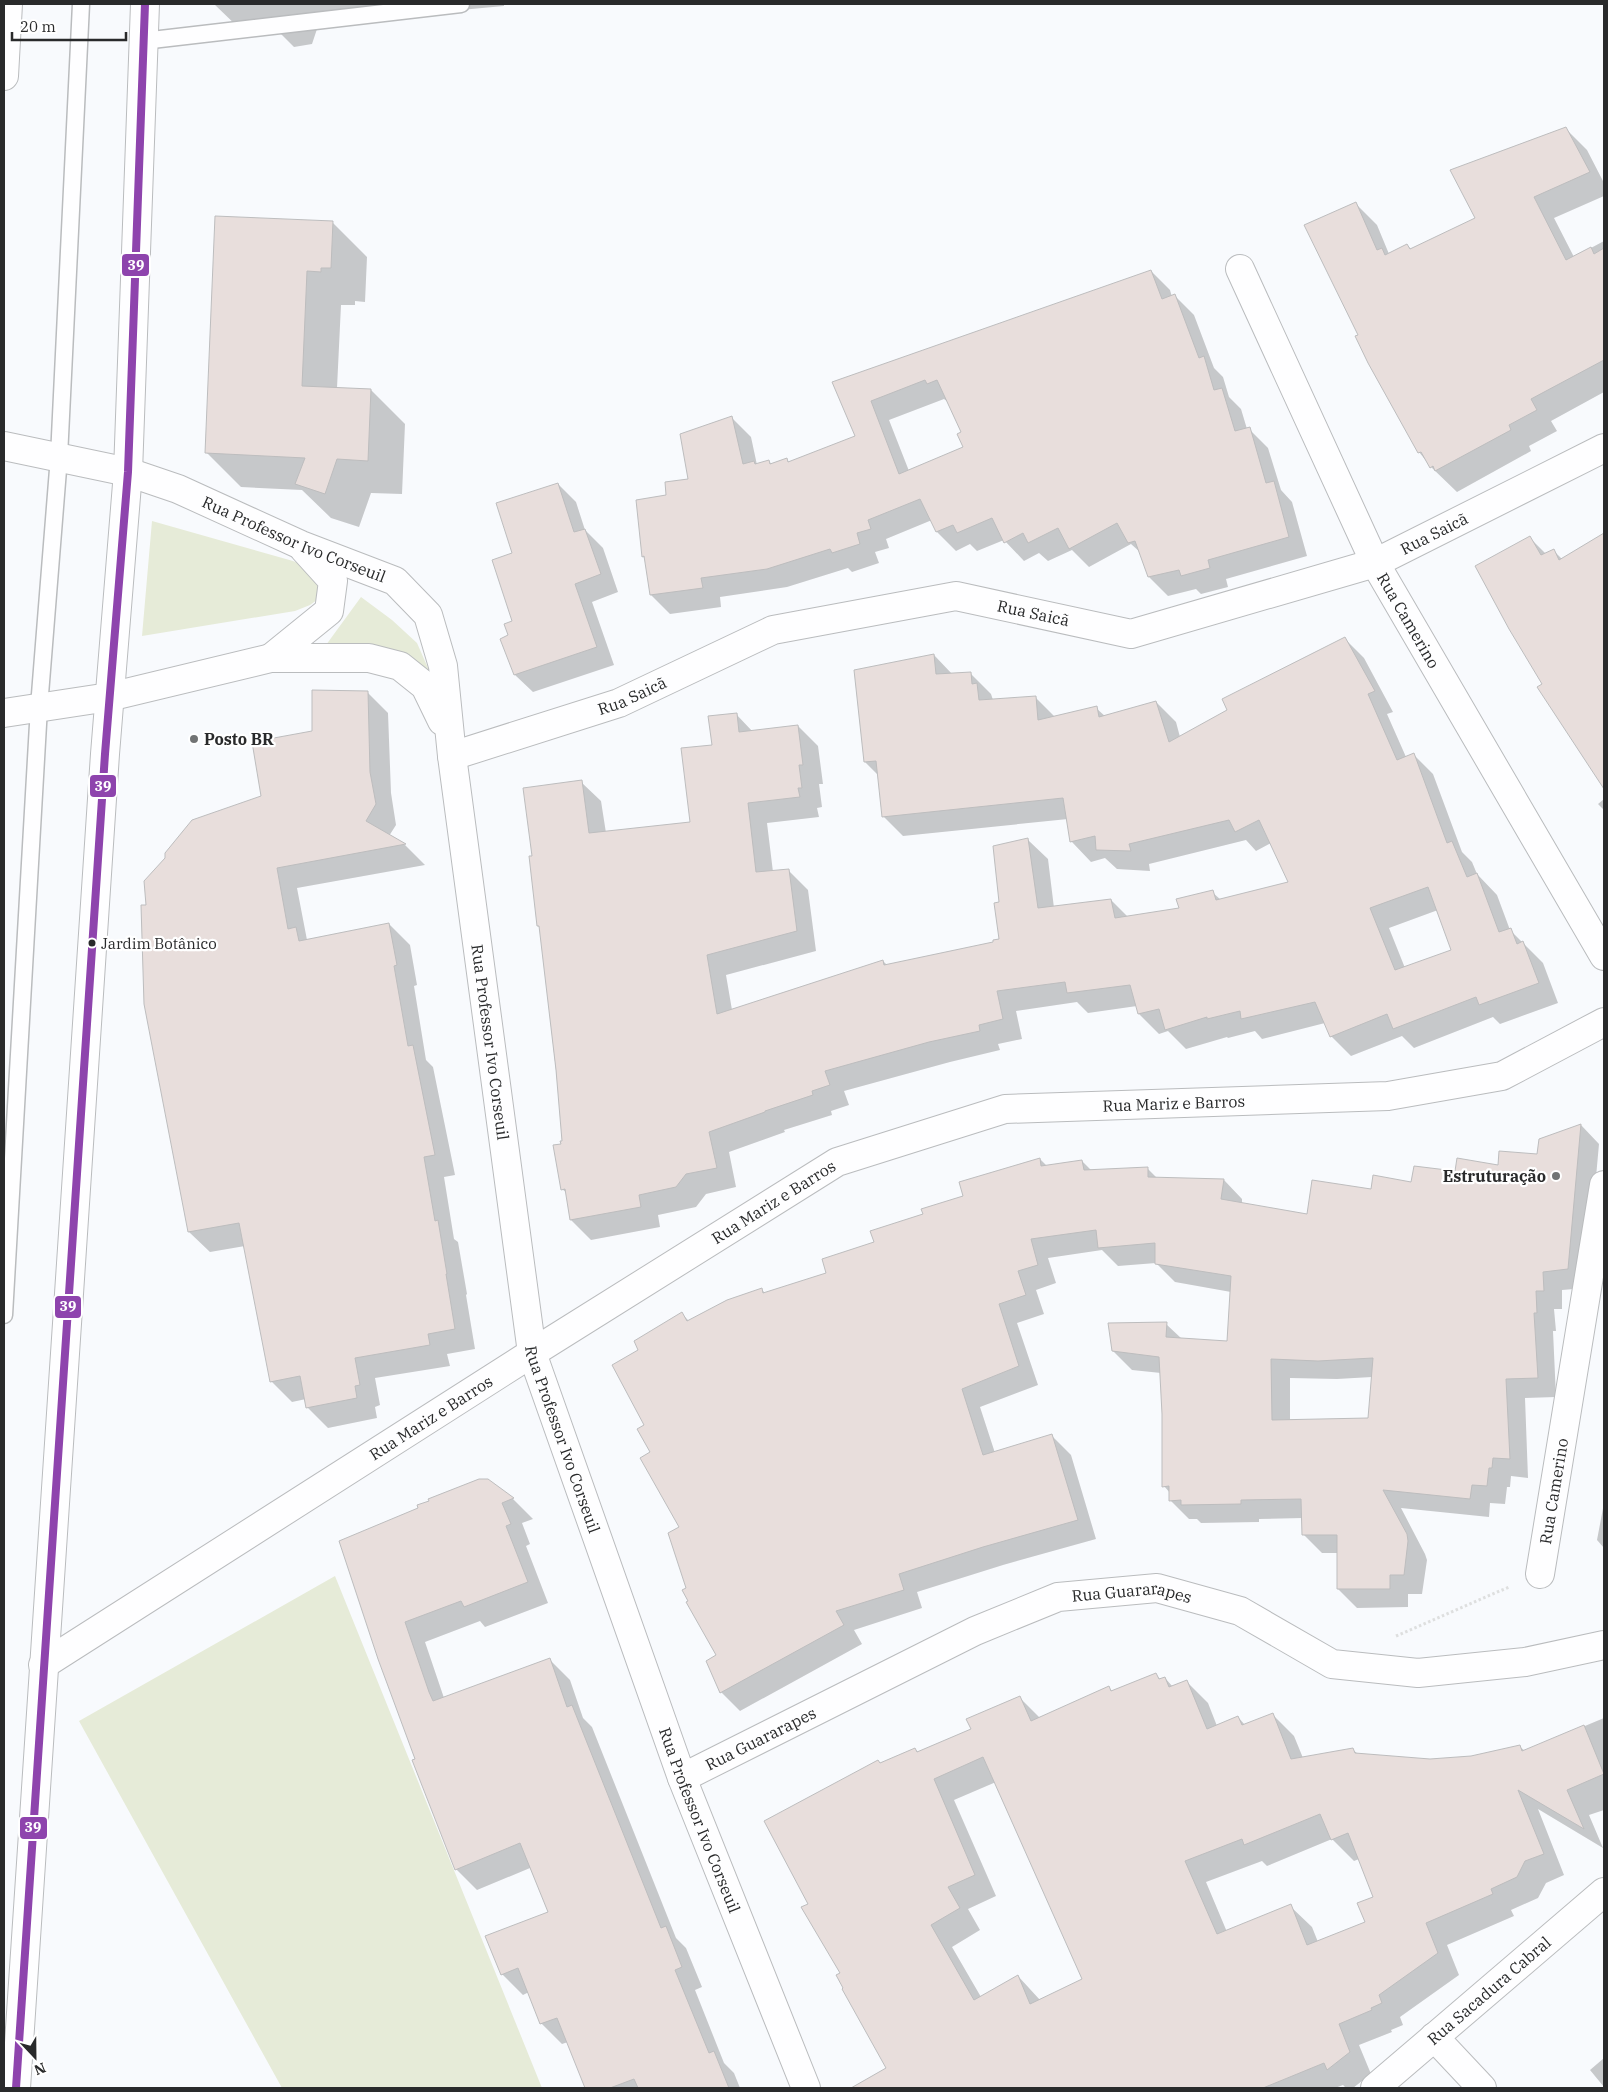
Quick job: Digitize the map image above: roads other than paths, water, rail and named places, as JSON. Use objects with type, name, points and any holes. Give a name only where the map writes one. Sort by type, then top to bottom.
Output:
[{"type":"street","points":[[4,76],[8,4]]},
{"type":"street","points":[[16,2088],[109,697],[128,472],[145,4]]},
{"type":"street","name":"Rua Camerino","points":[[1240,269],[1376,562],[1604,956]]},
{"type":"street","name":"Rua Professor Ivo Corseuil","points":[[4,446],[128,472],[178,489],[301,545],[395,581],[428,615],[443,666],[452,756],[532,1353],[682,1778],[806,2088]]},
{"type":"street","name":"Rua Saicã","points":[[452,756],[619,703],[773,630],[956,596],[1131,634],[1376,562],[1604,448]]},
{"type":"street","points":[[271,658],[329,611],[333,581],[301,545]]},
{"type":"street","name":"Rua Professor Ivo Corseuil","points":[[4,713],[109,697],[271,658],[369,658],[400,666],[425,686],[440,715],[452,756]]},
{"type":"street","name":"Rua Mariz e Barros","points":[[43,1665],[532,1353],[837,1162],[1005,1109],[1388,1096],[1502,1076],[1604,1022]]},
{"type":"street","name":"Rua Camerino","points":[[1540,1574],[1604,1185]]},
{"type":"street","name":"Rua Guararapes","points":[[682,1778],[975,1631],[1058,1596],[1157,1588],[1240,1611],[1332,1664],[1418,1673],[1525,1662],[1604,1645]]},
{"type":"street","name":"Rua Sacadura Cabral","points":[[1375,2088],[1604,1892]]},
{"type":"street","points":[[1434,2037],[1482,2088]]},
{"type":"lane","points":[[4,1315],[39,707],[59,457],[81,4]]},
{"type":"lane","points":[[143,41],[461,4]]},
{"type":"place","name":"Posto BR","points":[[194,739]]},
{"type":"place","name":"Jardim Botânico","points":[[92,943]]},
{"type":"place","name":"Estruturação","points":[[1556,1176]]}]
